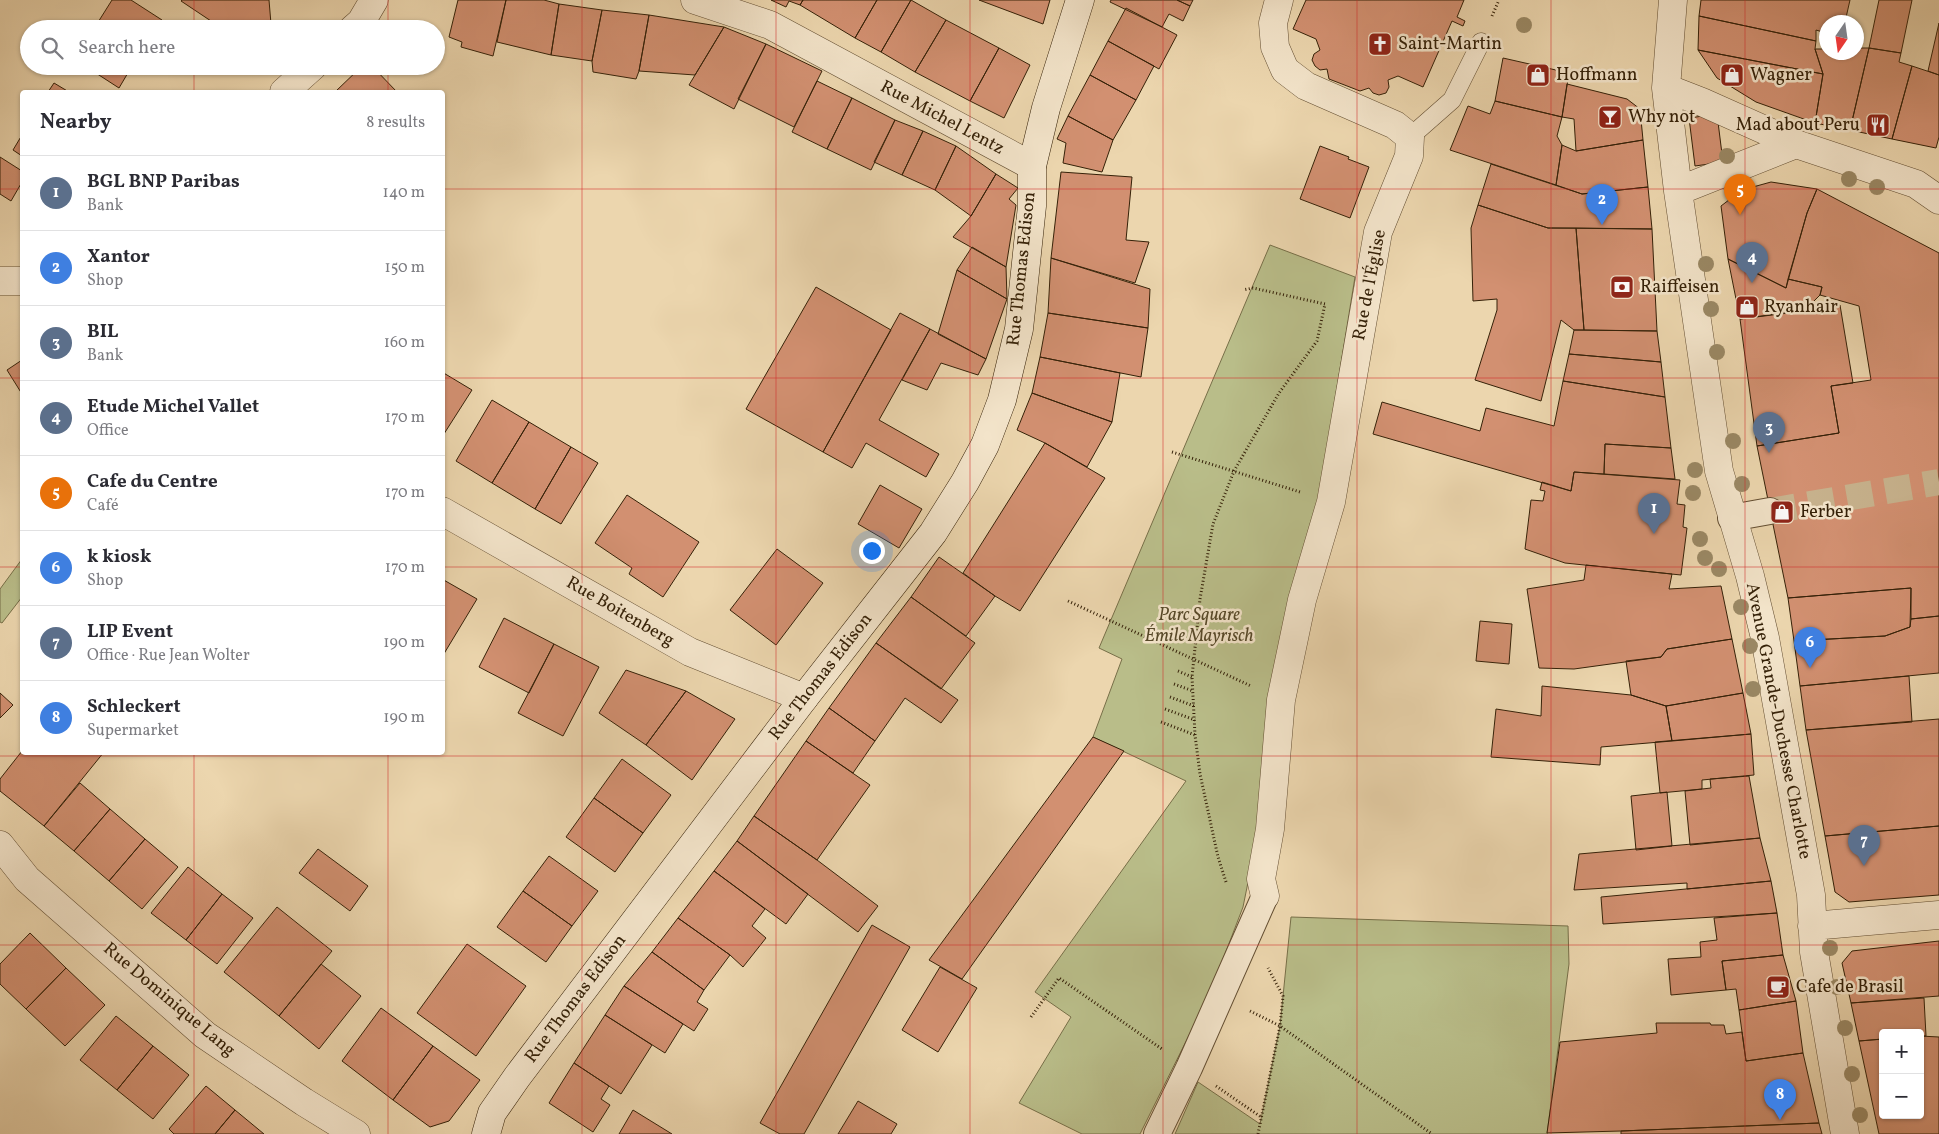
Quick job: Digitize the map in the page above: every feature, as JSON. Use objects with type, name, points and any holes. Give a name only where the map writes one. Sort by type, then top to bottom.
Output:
[{"type":"street","points":[[362,20],[374,0]]},
{"type":"street","name":"Rue Michel Lentz","points":[[695,0],[770,25],[1032,166]]},
{"type":"street","points":[[1032,166],[1046,108],[1080,0]]},
{"type":"street","points":[[1279,0],[1273,23],[1275,47],[1285,70],[1306,86],[1395,124],[1410,137]]},
{"type":"street","name":"Avenue Grande-Duchesse Charlotte","points":[[1673,0],[1666,88],[1678,191],[1718,471],[1750,576],[1766,638],[1811,895],[1814,952],[1845,1134]]},
{"type":"street","points":[[286,90],[303,75]]},
{"type":"street","points":[[1666,88],[1796,144],[1916,184],[1939,200]]},
{"type":"street","name":"Rue de l'Église","points":[[1265,896],[1261,879],[1270,829],[1281,700],[1302,600],[1331,502],[1378,232],[1409,156],[1410,137]]},
{"type":"street","points":[[1678,191],[1796,144]]},
{"type":"street","name":"Rue Thomas Edison","points":[[486,1134],[492,1113],[517,1077],[804,698],[933,532],[965,482],[985,445],[1002,400],[1019,329],[1032,206],[1032,166]]},
{"type":"street","points":[[0,281],[20,280]]},
{"type":"street","points":[[1731,518],[1770,511]]},
{"type":"street","name":"Rue Boitenberg","points":[[445,513],[690,652],[804,698]]},
{"type":"street","name":"Rue Dominique Lang","points":[[0,845],[26,879],[205,1035],[304,1102],[356,1134]]},
{"type":"street","points":[[1157,1134],[1189,1068],[1265,896]]},
{"type":"street","points":[[1812,926],[1939,915]]},
{"type":"lane","points":[[1410,137],[1452,100],[1481,42]]},
{"type":"path","points":[[1243,290],[1253,288],[1325,304],[1317,341],[1280,393],[1234,471],[1213,524],[1200,599],[1192,677],[1195,735],[1200,774],[1218,857],[1231,896],[1283,996],[1280,1026],[1258,1134]]},
{"type":"path","points":[[1172,452],[1331,502]]},
{"type":"path","points":[[1068,601],[1281,700]]},
{"type":"path","points":[[1178,671],[1192,677]]},
{"type":"path","points":[[1174,684],[1193,691]]},
{"type":"path","points":[[1170,697],[1194,706]]},
{"type":"path","points":[[1165,710],[1195,720]]},
{"type":"path","points":[[1161,722],[1195,735]]},
{"type":"path","points":[[1031,1017],[1059,978],[1261,1117]]},
{"type":"path","points":[[1220,997],[1280,1026],[1432,1134]]},
{"type":"green space","name":"Parc Square Émile Mayrisch","points":[[1270,245],[1355,277],[1319,498],[1243,907],[1210,993],[1140,1134],[1082,1134],[1019,1103],[1071,1017],[1035,992],[1186,781],[1093,737],[1122,659],[1099,648]]},
{"type":"green space","points":[[20,562],[20,600],[2,623],[0,622],[0,589]]},
{"type":"green space","points":[[1291,917],[1568,926],[1569,964],[1547,1134],[1175,1134],[1198,1082],[1260,1124],[1280,1026]]},
{"type":"building","points":[[112,0],[131,0],[162,20],[99,20]]},
{"type":"building","points":[[269,0],[271,20],[210,20],[181,1]]},
{"type":"building","points":[[458,0],[506,0],[493,56],[461,47],[462,42],[449,37]]},
{"type":"building","points":[[506,0],[544,0],[559,4],[551,55],[497,42]]},
{"type":"building","points":[[771,0],[803,0],[800,5],[789,1],[786,7]]},
{"type":"building","points":[[803,0],[877,0],[855,38],[800,5]]},
{"type":"building","points":[[877,0],[911,0],[881,52],[855,38]]},
{"type":"building","points":[[911,0],[946,20],[915,72],[881,52]]},
{"type":"building","points":[[979,0],[1050,0],[1043,24]]},
{"type":"building","points":[[1111,0],[1177,0],[1190,6],[1183,21],[1169,14],[1162,27],[1110,2]]},
{"type":"building","points":[[1177,0],[1193,0],[1190,6]]},
{"type":"building","name":"Saint-Martin","points":[[1306,0],[1464,0],[1457,17],[1465,21],[1463,26],[1452,21],[1423,87],[1398,76],[1388,80],[1389,87],[1386,93],[1379,95],[1373,93],[1369,88],[1360,91],[1329,79],[1327,69],[1320,70],[1315,66],[1312,60],[1314,54],[1320,50],[1316,39],[1293,29]]},
{"type":"building","points":[[1701,0],[1850,0],[1847,15],[1819,15],[1819,31],[1816,30],[1816,41],[1699,16]]},
{"type":"building","points":[[1879,0],[1912,0],[1901,53],[1869,48]]},
{"type":"building","points":[[559,4],[602,10],[592,61],[551,55]]},
{"type":"building","points":[[1126,8],[1177,35],[1159,69],[1108,41]]},
{"type":"building","points":[[602,10],[649,15],[636,79],[593,72],[592,61]]},
{"type":"building","points":[[649,15],[724,27],[695,75],[639,71]]},
{"type":"building","points":[[1699,16],[1816,41],[1815,49],[1823,74],[1698,50]]},
{"type":"building","points":[[946,20],[999,48],[970,101],[915,72]]},
{"type":"building","points":[[1939,23],[1939,75],[1928,71]]},
{"type":"building","points":[[724,27],[766,44],[734,109],[689,85]]},
{"type":"building","points":[[1108,41],[1154,66],[1136,100],[1090,75]]},
{"type":"building","points":[[766,44],[822,71],[794,127],[738,99]]},
{"type":"building","points":[[999,48],[1030,65],[1004,118],[970,101]]},
{"type":"building","points":[[1864,48],[1869,48],[1850,130],[1815,123],[1823,74],[1815,49],[1819,49],[1819,60],[1864,60]]},
{"type":"building","points":[[1869,48],[1901,53],[1899,62],[1912,66],[1892,139],[1850,130]]},
{"type":"building","points":[[1698,50],[1823,74],[1815,123],[1756,102],[1717,78]]},
{"type":"building","points":[[1503,58],[1569,73],[1562,117],[1495,101]]},
{"type":"building","points":[[1912,66],[1939,75],[1939,137],[1936,148],[1892,139]]},
{"type":"building","points":[[99,75],[127,75],[119,88]]},
{"type":"building","points":[[353,75],[381,75],[395,90],[337,90]]},
{"type":"building","points":[[1090,75],[1136,100],[1113,140],[1068,116]]},
{"type":"building","points":[[817,81],[852,98],[827,149],[792,132]]},
{"type":"building","points":[[54,83],[66,90],[49,90]]},
{"type":"building","points":[[1567,84],[1627,99],[1640,109],[1643,140],[1576,151],[1574,119],[1562,117]]},
{"type":"building","points":[[852,98],[895,120],[871,170],[827,149]]},
{"type":"building","points":[[1495,101],[1562,117],[1557,136],[1562,145],[1556,185],[1450,150],[1468,106],[1490,114]]},
{"type":"building","points":[[1717,114],[1723,162],[1695,166],[1689,118]]},
{"type":"building","points":[[1068,116],[1113,140],[1102,172],[1063,163],[1066,143],[1057,139]]},
{"type":"building","points":[[895,120],[923,131],[902,175],[874,162]]},
{"type":"building","points":[[923,131],[956,146],[935,190],[902,175]]},
{"type":"building","points":[[20,138],[20,155],[13,150]]},
{"type":"building","points":[[1643,140],[1648,187],[1582,194],[1556,185],[1562,145],[1576,151]]},
{"type":"building","points":[[956,146],[996,174],[971,216],[935,190]]},
{"type":"building","points":[[1320,146],[1369,167],[1350,218],[1300,199]]},
{"type":"building","points":[[0,157],[20,170],[20,185],[11,201],[0,194]]},
{"type":"building","points":[[1491,164],[1582,194],[1648,187],[1652,229],[1548,228],[1478,205]]},
{"type":"building","points":[[1061,172],[1132,177],[1126,240],[1149,242],[1135,283],[1051,258]]},
{"type":"building","points":[[996,174],[1018,188],[1009,199],[1016,205],[1006,267],[953,237],[971,216]]},
{"type":"building","points":[[1771,182],[1817,189],[1807,213],[1786,288],[1728,259],[1721,206],[1742,190]]},
{"type":"building","points":[[1817,189],[1939,253],[1939,616],[1911,619],[1911,588],[1788,598],[1757,446],[1839,433],[1831,386],[1871,380],[1859,306],[1820,295],[1822,287],[1788,279],[1807,213]]},
{"type":"building","points":[[1478,205],[1548,228],[1576,228],[1584,330],[1574,330],[1561,320],[1541,401],[1475,380],[1497,310],[1497,299],[1473,301],[1471,228]]},
{"type":"building","points":[[1576,228],[1652,229],[1657,331],[1584,330]]},
{"type":"building","points":[[972,247],[1006,267],[1007,299],[957,270]]},
{"type":"building","points":[[1051,258],[1150,289],[1148,328],[1048,313]]},
{"type":"building","points":[[1728,259],[1786,288],[1788,279],[1822,287],[1820,295],[1804,311],[1740,319]]},
{"type":"building","points":[[957,270],[1007,299],[986,359],[938,334]]},
{"type":"building","points":[[816,287],[891,330],[823,452],[746,409]]},
{"type":"building","points":[[1840,305],[1853,383],[1831,386],[1839,433],[1757,446],[1740,319]]},
{"type":"building","points":[[900,313],[930,329],[879,420],[939,454],[926,477],[866,443],[852,468],[823,452]]},
{"type":"building","points":[[1048,313],[1148,328],[1141,377],[1040,357]]},
{"type":"building","points":[[930,329],[986,359],[978,375],[941,363],[927,390],[902,380]]},
{"type":"building","points":[[1574,330],[1657,331],[1661,362],[1569,354]]},
{"type":"building","points":[[1569,354],[1661,362],[1665,397],[1563,381]]},
{"type":"building","points":[[1040,357],[1120,373],[1112,422],[1032,393]]},
{"type":"building","points":[[20,361],[20,391],[7,370]]},
{"type":"building","points":[[445,374],[472,390],[445,432]]},
{"type":"building","points":[[1563,381],[1665,397],[1671,448],[1605,444],[1604,474],[1574,472],[1571,491],[1373,434],[1382,402],[1480,431],[1486,408],[1554,426]]},
{"type":"building","points":[[1032,393],[1112,422],[1087,467],[1045,443],[1017,430]]},
{"type":"building","points":[[492,400],[529,422],[492,483],[456,461]]},
{"type":"building","points":[[529,422],[571,447],[535,509],[492,483]]},
{"type":"building","points":[[1045,443],[1105,478],[1020,611],[963,573]]},
{"type":"building","points":[[1605,444],[1671,448],[1675,479],[1604,474]]},
{"type":"building","points":[[571,447],[598,463],[561,524],[535,509]]},
{"type":"building","points":[[1574,472],[1680,480],[1677,504],[1685,505],[1683,527],[1687,528],[1681,575],[1565,563],[1525,549],[1531,500],[1543,501],[1545,491],[1540,490],[1542,482],[1571,491]]},
{"type":"building","points":[[880,485],[922,509],[899,548],[858,524]]},
{"type":"building","points":[[627,495],[699,542],[663,597],[629,574],[632,568],[595,543]]},
{"type":"building","points":[[777,549],[823,583],[776,645],[730,610]]},
{"type":"building","points":[[939,557],[995,596],[966,636],[911,597]]},
{"type":"building","points":[[1586,565],[1672,574],[1669,589],[1721,586],[1732,639],[1667,649],[1661,657],[1574,669],[1539,668],[1527,589],[1584,580]]},
{"type":"building","points":[[445,581],[477,599],[445,652]]},
{"type":"building","points":[[1911,588],[1910,627],[1885,636],[1794,641],[1788,598]]},
{"type":"building","points":[[911,597],[975,643],[941,689],[876,643]]},
{"type":"building","points":[[1939,616],[1939,673],[1800,686],[1794,641],[1885,636],[1910,627],[1911,619]]},
{"type":"building","points":[[504,618],[554,644],[529,693],[479,667]]},
{"type":"building","points":[[1480,621],[1512,624],[1509,664],[1476,661]]},
{"type":"building","points":[[1732,639],[1743,693],[1666,706],[1631,695],[1626,661],[1661,657],[1667,649]]},
{"type":"building","points":[[876,643],[958,700],[941,723],[905,698],[875,741],[829,708]]},
{"type":"building","points":[[554,644],[599,667],[563,736],[518,713]]},
{"type":"building","points":[[626,670],[686,691],[646,745],[599,713]]},
{"type":"building","points":[[1909,676],[1912,722],[1806,730],[1800,686]]},
{"type":"building","points":[[1542,686],[1631,695],[1666,706],[1672,741],[1601,747],[1600,765],[1491,757],[1496,709],[1541,716]]},
{"type":"building","points":[[686,691],[735,719],[692,780],[646,745]]},
{"type":"building","points":[[0,693],[13,705],[0,718]]},
{"type":"building","points":[[1743,693],[1751,734],[1672,741],[1666,706]]},
{"type":"building","points":[[829,708],[875,741],[853,773],[806,741]]},
{"type":"building","points":[[1939,719],[1939,826],[1825,836],[1806,730]]},
{"type":"building","points":[[1751,734],[1754,775],[1702,780],[1702,789],[1660,793],[1655,742]]},
{"type":"building","points":[[1093,737],[1124,751],[962,979],[929,960]]},
{"type":"building","points":[[806,741],[870,785],[817,860],[754,816]]},
{"type":"building","points":[[20,754],[102,755],[44,826],[0,791],[0,779]]},
{"type":"building","points":[[622,759],[671,795],[643,833],[594,798]]},
{"type":"building","points":[[1749,776],[1760,838],[1690,845],[1685,791],[1711,788],[1710,779]]},
{"type":"building","points":[[80,783],[110,809],[74,851],[44,826]]},
{"type":"building","points":[[1667,792],[1672,846],[1636,850],[1631,796]]},
{"type":"building","points":[[594,798],[643,833],[615,872],[566,837]]},
{"type":"building","points":[[110,809],[145,839],[109,881],[74,851]]},
{"type":"building","points":[[754,816],[878,906],[858,932],[737,841]]},
{"type":"building","points":[[1939,826],[1939,895],[1849,902],[1835,892],[1825,836]]},
{"type":"building","points":[[1760,838],[1771,881],[1687,889],[1687,883],[1574,890],[1579,854]]},
{"type":"building","points":[[145,839],[178,867],[142,909],[109,881]]},
{"type":"building","points":[[737,841],[808,894],[786,924],[714,871]]},
{"type":"building","points":[[318,849],[368,886],[350,911],[299,873]]},
{"type":"building","points":[[549,856],[598,891],[572,926],[523,891]]},
{"type":"building","points":[[188,867],[222,894],[186,940],[151,913]]},
{"type":"building","points":[[714,871],[765,909],[752,926],[766,938],[743,967],[730,955],[678,918]]},
{"type":"building","points":[[1771,881],[1777,913],[1603,924],[1601,897]]},
{"type":"building","points":[[523,891],[572,926],[546,962],[497,927]]},
{"type":"building","points":[[222,894],[253,918],[217,964],[186,940]]},
{"type":"building","points":[[277,907],[332,951],[279,1016],[224,972]]},
{"type":"building","points":[[1777,913],[1783,955],[1722,961],[1726,990],[1671,995],[1668,959],[1701,957],[1700,942],[1717,940],[1714,918]]},
{"type":"building","points":[[678,918],[730,955],[704,990],[652,952]]},
{"type":"building","points":[[872,925],[910,947],[804,1134],[780,1134],[760,1123]]},
{"type":"building","points":[[30,933],[66,968],[26,1009],[0,984],[0,964]]},
{"type":"building","points":[[1939,941],[1939,996],[1851,1003],[1842,963],[1852,951]]},
{"type":"building","points":[[467,944],[526,986],[476,1056],[417,1013]]},
{"type":"building","points":[[652,952],[704,990],[697,1002],[708,1009],[694,1031],[624,986]]},
{"type":"building","points":[[1783,955],[1796,1001],[1739,1010],[1736,989],[1726,990],[1722,961]]},
{"type":"building","points":[[321,964],[361,996],[319,1049],[279,1016]]},
{"type":"building","points":[[940,967],[977,988],[938,1052],[902,1030]]},
{"type":"building","points":[[66,968],[105,1005],[65,1046],[26,1009]]},
{"type":"building","points":[[624,986],[683,1024],[665,1053],[605,1015]]},
{"type":"building","points":[[1924,998],[1926,1036],[1924,1036],[1924,1029],[1879,1029],[1879,1039],[1859,1041],[1851,1003]]},
{"type":"building","points":[[1796,1001],[1803,1053],[1746,1061],[1739,1010]]},
{"type":"building","points":[[381,1008],[433,1046],[393,1100],[342,1061]]},
{"type":"building","points":[[605,1015],[652,1045],[621,1094],[574,1063]]},
{"type":"building","points":[[116,1016],[153,1046],[117,1090],[80,1060]]},
{"type":"building","points":[[1656,1023],[1710,1023],[1711,1025],[1724,1025],[1726,1034],[1742,1032],[1746,1061],[1803,1053],[1819,1123],[1547,1133],[1560,1042],[1657,1033]]},
{"type":"building","points":[[1924,1036],[1939,1037],[1939,1134],[1879,1134],[1859,1041],[1879,1039],[1879,1119],[1924,1119]]},
{"type":"building","points":[[153,1046],[189,1075],[153,1119],[117,1090]]},
{"type":"building","points":[[433,1046],[480,1080],[449,1121],[430,1127],[393,1100]]},
{"type":"building","points":[[574,1063],[609,1086],[601,1099],[610,1105],[593,1132],[549,1103]]},
{"type":"building","points":[[206,1086],[235,1110],[215,1134],[174,1134],[169,1129]]},
{"type":"building","points":[[858,1101],[897,1124],[891,1134],[838,1134]]},
{"type":"building","points":[[235,1110],[264,1134],[215,1134]]},
{"type":"building","points":[[633,1110],[672,1134],[619,1134]]},
{"type":"building","points":[[1819,1123],[1822,1134],[1621,1134],[1621,1131]]},
{"type":"tunnel","points":[[1770,511],[1939,482]]},
{"type":"place","name":"Saint-Martin","points":[[1380,44]]},
{"type":"place","name":"Hoffmann","points":[[1538,75]]},
{"type":"place","name":"Wagner","points":[[1732,75]]},
{"type":"place","name":"Why not","points":[[1610,117]]},
{"type":"place","name":"Mad about Peru","points":[[1878,125]]},
{"type":"place","name":"Cafe du Centre","points":[[1740,215]]},
{"type":"place","name":"Xantor","points":[[1602,225]]},
{"type":"place","name":"Etude Michel Vallet","points":[[1752,283]]},
{"type":"place","name":"Raiffeisen","points":[[1622,287]]},
{"type":"place","name":"Ryanhair","points":[[1747,307]]},
{"type":"place","name":"BIL","points":[[1769,453]]},
{"type":"place","name":"Ferber","points":[[1782,512]]},
{"type":"place","name":"BGL BNP Paribas","points":[[1654,534]]},
{"type":"place","name":"k kiosk","points":[[1810,668]]},
{"type":"place","name":"LIP Event","points":[[1864,866]]},
{"type":"place","name":"Cafe de Brasil","points":[[1778,987]]},
{"type":"place","name":"Schleckert","points":[[1780,1120]]}]
